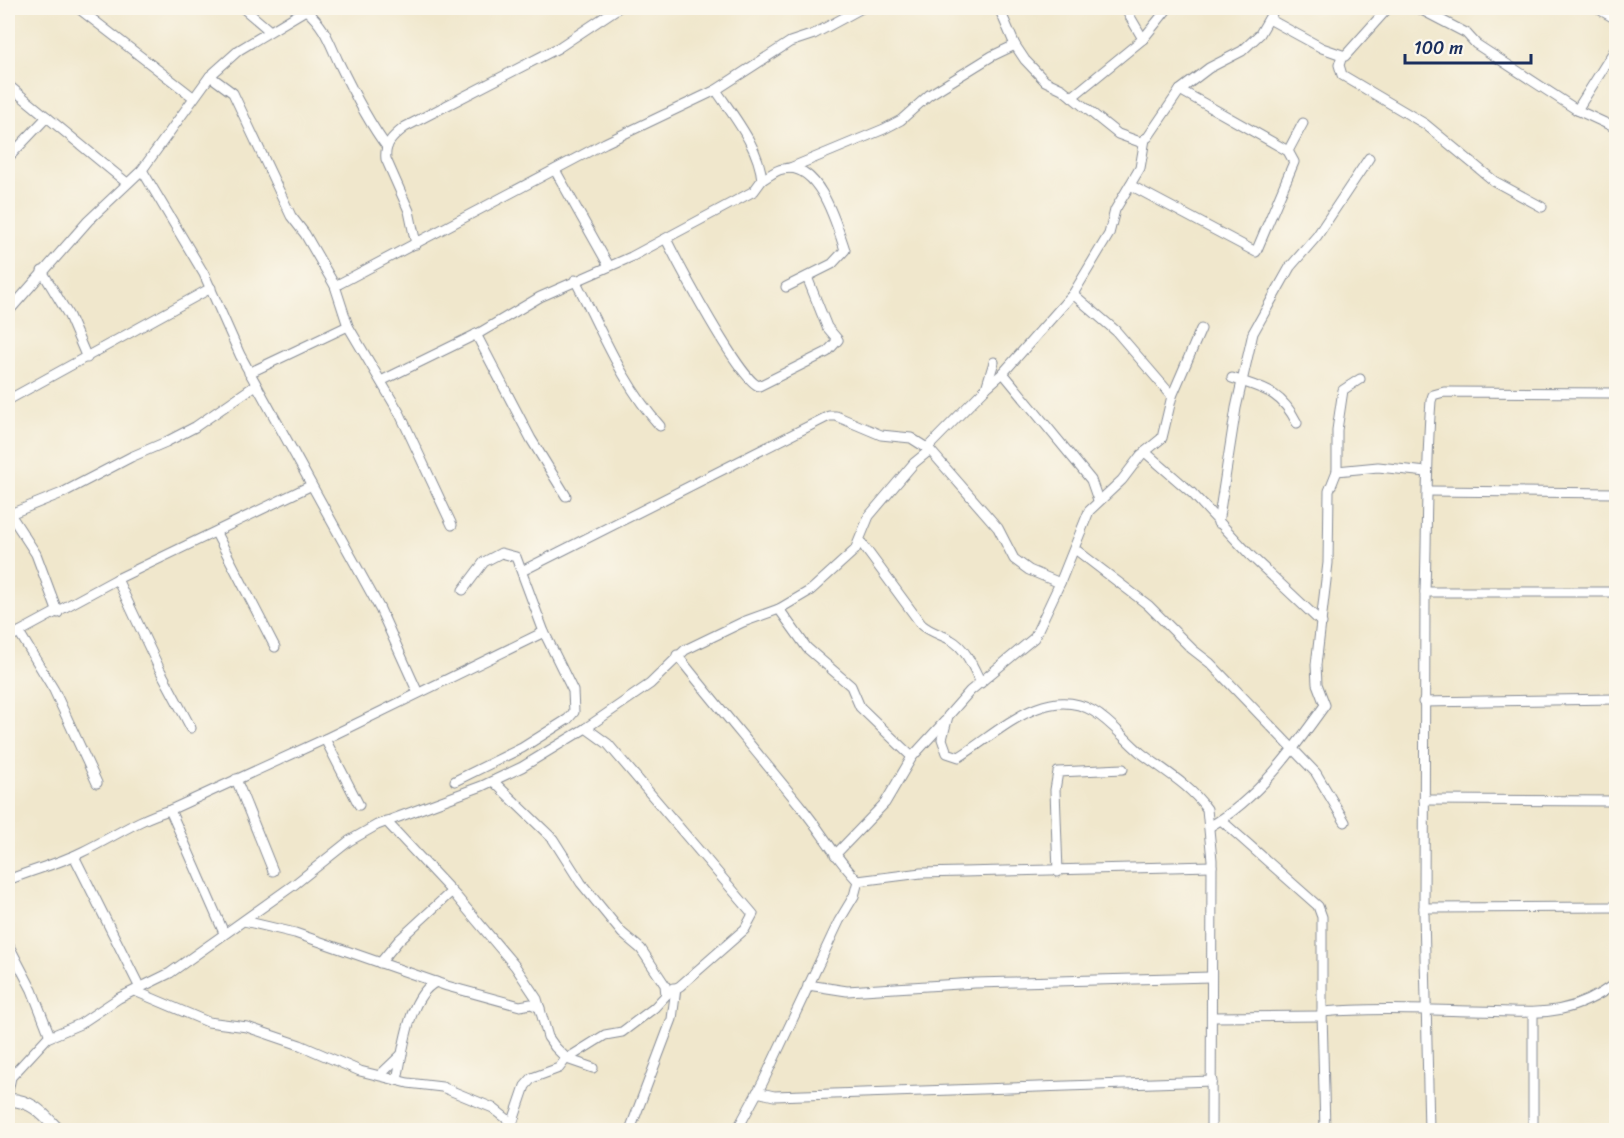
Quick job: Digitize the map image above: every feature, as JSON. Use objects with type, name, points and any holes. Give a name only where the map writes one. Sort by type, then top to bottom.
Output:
[{"type":"street","points":[[78,8],[193,97]]},
{"type":"street","points":[[243,8],[270,31]]},
{"type":"street","points":[[416,244],[409,211],[386,159],[390,139],[405,127],[558,48],[618,8]]},
{"type":"street","points":[[334,286],[555,170],[716,90],[790,42],[814,34],[862,8]]},
{"type":"street","points":[[999,8],[1024,60],[1045,81],[1072,97],[1126,139],[1140,142],[1145,140]]},
{"type":"street","points":[[1006,22],[1010,8]]},
{"type":"street","points":[[1125,8],[1143,39]]},
{"type":"street","points":[[1072,97],[1143,39],[1168,8]]},
{"type":"street","points":[[8,1091],[16,1070],[50,1036],[80,1024],[170,973],[244,921],[349,841],[386,821],[494,782],[586,728],[650,684],[677,655],[743,622],[779,609],[812,590],[860,546],[863,526],[869,516],[914,464],[1003,373],[1073,294],[1109,234],[1115,210],[1140,168],[1145,140],[1180,90],[1214,65],[1242,51],[1260,34],[1275,8]]},
{"type":"street","points":[[1269,19],[1342,56],[1350,53],[1388,8]]},
{"type":"street","points":[[1418,8],[1466,33],[1476,44],[1576,110],[1617,128]]},
{"type":"street","points":[[1597,8],[1617,19]]},
{"type":"street","points":[[8,312],[88,221],[142,170],[210,76],[238,50],[308,9],[323,26],[339,63],[376,132],[387,147]]},
{"type":"street","points":[[381,381],[476,334],[575,280],[666,239],[727,207],[754,191],[762,180],[778,171],[790,168],[901,120],[929,95],[992,56],[1015,45]]},
{"type":"street","points":[[1576,110],[1617,48]]},
{"type":"street","points":[[1342,56],[1339,65],[1342,75],[1425,124],[1494,181],[1542,207]]},
{"type":"street","points":[[210,76],[233,93],[291,216],[305,234],[334,286],[348,326],[400,414],[452,525]]},
{"type":"street","points":[[8,85],[127,183]]},
{"type":"street","points":[[716,90],[739,122],[761,171],[762,180]]},
{"type":"street","points":[[1130,185],[1256,252],[1293,162],[1288,151],[1180,90]]},
{"type":"street","points":[[8,158],[47,117]]},
{"type":"street","points":[[1288,151],[1303,123]]},
{"type":"street","points":[[1218,523],[1242,381],[1253,333],[1290,267],[1317,236],[1369,158]]},
{"type":"street","points":[[786,287],[832,264],[845,250],[830,206],[822,193],[808,176],[790,168]]},
{"type":"street","points":[[142,170],[211,288],[249,373],[380,609],[418,693]]},
{"type":"street","points":[[555,170],[609,266]]},
{"type":"street","points":[[666,239],[701,303],[754,385],[767,384],[827,352],[838,340],[827,327],[807,277]]},
{"type":"street","points":[[42,272],[69,316],[87,358]]},
{"type":"street","points":[[575,280],[628,382],[643,407],[660,426]]},
{"type":"street","points":[[8,400],[211,288]]},
{"type":"street","points":[[1073,294],[1116,332],[1172,396]]},
{"type":"street","points":[[249,373],[348,326]]},
{"type":"street","points":[[835,855],[885,803],[912,757],[970,691],[1034,638],[1075,549],[1083,520],[1098,500],[1122,480],[1166,430],[1172,396],[1201,329]]},
{"type":"street","points":[[476,334],[531,439],[566,496]]},
{"type":"street","points":[[986,388],[994,362]]},
{"type":"street","points":[[1003,373],[1091,480],[1098,500]]},
{"type":"street","points":[[1232,378],[1270,391],[1288,405],[1298,423]]},
{"type":"street","points":[[1209,826],[1221,820],[1264,783],[1325,705],[1317,684],[1316,665],[1328,563],[1329,491],[1337,471],[1337,430],[1343,390],[1360,380]]},
{"type":"street","points":[[58,613],[36,554],[9,512],[62,493],[131,457],[166,442],[195,427],[256,385]]},
{"type":"street","points":[[1430,1131],[1424,908],[1423,702],[1427,472],[1431,401],[1433,395],[1444,392],[1617,393]]},
{"type":"street","points":[[522,571],[829,416],[836,416],[881,435],[911,438],[928,449],[998,528],[1014,559],[1029,570],[1060,584]]},
{"type":"street","points":[[1145,452],[1192,493],[1218,523],[1322,623]]},
{"type":"street","points":[[1337,471],[1378,467],[1427,472]]},
{"type":"street","points":[[8,638],[58,613],[117,579],[310,486]]},
{"type":"street","points":[[1428,491],[1617,493]]},
{"type":"street","points":[[216,533],[274,647]]},
{"type":"street","points":[[860,546],[921,624],[928,631],[951,639],[961,648],[981,683]]},
{"type":"street","points":[[1075,549],[1158,614],[1192,649],[1210,663],[1316,773],[1345,822]]},
{"type":"street","points":[[454,781],[522,748],[568,719],[574,712],[573,691],[544,632],[516,557],[501,553],[484,562],[463,590]]},
{"type":"street","points":[[117,579],[159,668],[192,728]]},
{"type":"street","points":[[1425,592],[1617,592]]},
{"type":"street","points":[[779,609],[807,648],[851,686],[865,712],[912,757]]},
{"type":"street","points":[[19,632],[54,690],[97,783]]},
{"type":"street","points":[[8,879],[49,867],[74,856],[145,817],[170,810],[325,739],[544,632]]},
{"type":"street","points":[[677,655],[744,740],[812,820],[835,855],[858,881]]},
{"type":"street","points":[[1423,702],[1617,699]]},
{"type":"street","points":[[946,720],[942,739],[947,753],[958,758],[1035,708],[1062,702],[1091,710],[1114,726],[1140,752],[1166,769],[1202,801],[1209,815],[1212,866],[1211,1131]]},
{"type":"street","points":[[74,856],[138,990],[208,1022],[247,1026],[300,1045],[360,1071],[442,1087],[493,1108],[511,1127],[527,1082],[532,1078],[550,1073],[567,1059],[605,1035],[622,1032],[654,1008],[666,990],[676,988],[745,929],[753,914],[608,744],[586,728]]},
{"type":"street","points":[[325,739],[359,806]]},
{"type":"street","points":[[1058,872],[1054,790],[1058,772],[1123,769]]},
{"type":"street","points":[[236,779],[258,827],[273,871]]},
{"type":"street","points":[[494,782],[553,839],[581,883],[622,933],[637,944],[666,990]]},
{"type":"street","points":[[1424,801],[1617,801]]},
{"type":"street","points":[[170,810],[224,933]]},
{"type":"street","points":[[1221,820],[1318,906],[1322,917],[1325,1131]]},
{"type":"street","points":[[386,821],[515,966],[532,1000],[540,1008],[548,1037],[567,1059],[593,1068]]},
{"type":"street","points":[[858,881],[921,873],[1058,872],[1212,866]]},
{"type":"street","points":[[737,1131],[854,896],[858,881]]},
{"type":"street","points":[[380,963],[399,940],[451,892]]},
{"type":"street","points":[[1424,908],[1617,906]]},
{"type":"street","points":[[244,921],[295,933],[430,982],[520,1005],[532,1000]]},
{"type":"street","points":[[9,951],[32,990],[50,1036]]},
{"type":"street","points":[[808,985],[847,991],[975,982],[1211,977]]},
{"type":"street","points":[[397,1080],[416,1005],[430,982]]},
{"type":"street","points":[[1212,1017],[1381,1010],[1533,1014],[1582,1004],[1617,983]]},
{"type":"street","points":[[630,1131],[672,1019],[676,988]]},
{"type":"street","points":[[1533,1014],[1533,1131]]},
{"type":"street","points":[[380,1075],[402,1054]]},
{"type":"street","points":[[757,1092],[774,1096],[1212,1081]]},
{"type":"street","points":[[8,1100],[24,1102],[39,1110],[58,1131]]}]
